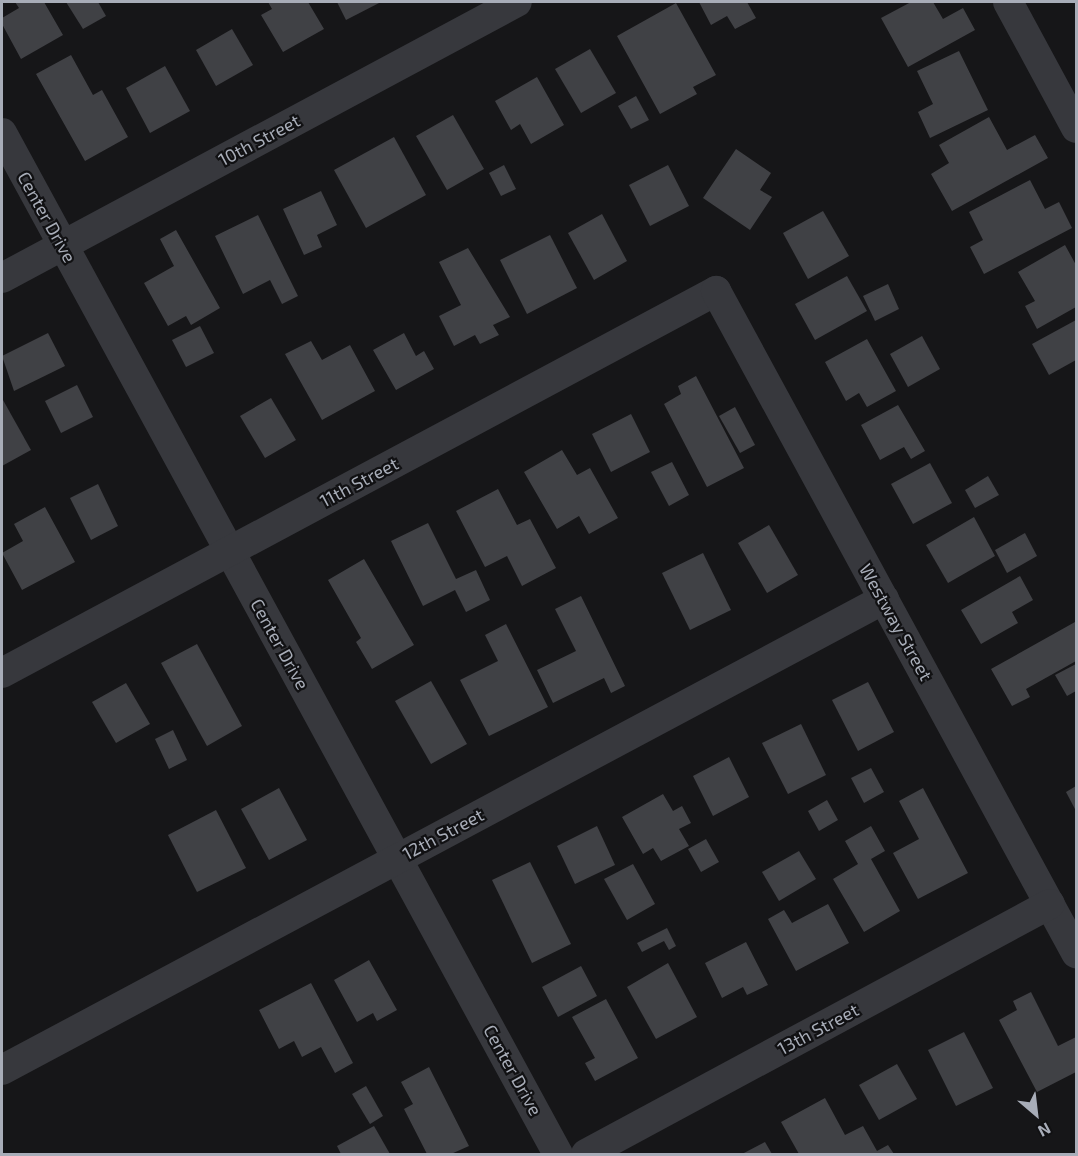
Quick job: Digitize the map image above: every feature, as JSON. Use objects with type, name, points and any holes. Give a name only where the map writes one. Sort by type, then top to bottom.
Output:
[{"type":"street","name":"10th Street","points":[[2,278],[517,2]]},
{"type":"street","points":[[1008,2],[1077,128]]},
{"type":"street","name":"Center Drive","points":[[2,133],[558,1155]]},
{"type":"street","name":"11th Street","points":[[2,673],[716,291]]},
{"type":"street","name":"Westway Street","points":[[716,291],[1077,953]]},
{"type":"street","name":"12th Street","points":[[2,1071],[884,599]]},
{"type":"street","name":"13th Street","points":[[586,1155],[1050,904]]},
{"type":"building","points":[[15,2],[44,2],[63,35],[21,59],[2,24],[2,18],[19,8]]},
{"type":"building","points":[[66,2],[98,2],[106,16],[83,29]]},
{"type":"building","points":[[268,2],[308,2],[324,29],[283,52],[261,15],[272,9]]},
{"type":"building","points":[[337,2],[381,2],[346,20]]},
{"type":"building","points":[[699,2],[747,2],[756,18],[735,29],[727,16],[711,25]]},
{"type":"building","points":[[911,2],[933,2],[943,19],[963,8],[975,30],[908,67],[881,18]]},
{"type":"building","points":[[676,3],[716,75],[693,87],[697,94],[660,114],[617,36]]},
{"type":"building","points":[[232,29],[253,65],[216,86],[196,50]]},
{"type":"building","points":[[590,49],[616,93],[581,113],[555,69]]},
{"type":"building","points":[[959,51],[988,110],[930,138],[918,112],[933,104],[917,71]]},
{"type":"building","points":[[71,55],[93,95],[102,90],[128,137],[85,161],[36,74]]},
{"type":"building","points":[[165,66],[190,111],[150,133],[126,88]]},
{"type":"building","points":[[537,77],[564,125],[531,144],[520,124],[511,130],[495,101]]},
{"type":"building","points":[[636,96],[649,120],[631,129],[618,106]]},
{"type":"building","points":[[453,115],[484,169],[447,190],[416,136]]},
{"type":"building","points":[[989,117],[1007,150],[1035,135],[1048,158],[952,211],[931,174],[949,163],[939,145]]},
{"type":"building","points":[[394,137],[426,195],[366,228],[334,170]]},
{"type":"building","points":[[736,149],[771,173],[760,190],[772,197],[750,230],[703,198]]},
{"type":"building","points":[[504,165],[516,189],[501,196],[489,173]]},
{"type":"building","points":[[668,165],[689,206],[650,226],[629,185]]},
{"type":"building","points":[[1030,180],[1045,209],[1059,202],[1072,228],[984,274],[970,247],[983,240],[969,212]]},
{"type":"building","points":[[321,191],[337,225],[317,235],[322,247],[304,255],[283,209]]},
{"type":"building","points":[[823,211],[849,256],[808,279],[783,233]]},
{"type":"building","points":[[602,214],[627,261],[594,280],[568,233]]},
{"type":"building","points":[[258,215],[298,296],[282,304],[270,280],[243,294],[215,236]]},
{"type":"building","points":[[176,230],[220,308],[191,325],[186,316],[168,326],[144,283],[174,266],[160,239]]},
{"type":"building","points":[[550,235],[577,288],[527,314],[500,260]]},
{"type":"building","points":[[1065,245],[1076,265],[1076,307],[1037,329],[1025,306],[1035,301],[1018,272]]},
{"type":"building","points":[[468,248],[510,317],[493,325],[499,335],[480,344],[475,335],[454,346],[439,316],[461,305],[439,262]]},
{"type":"building","points":[[847,276],[867,311],[815,340],[795,304]]},
{"type":"building","points":[[888,284],[899,309],[875,321],[863,296]]},
{"type":"building","points":[[1076,320],[1076,360],[1049,375],[1032,344]]},
{"type":"building","points":[[200,326],[214,353],[186,367],[172,340]]},
{"type":"building","points":[[48,333],[65,366],[14,391],[2,356]]},
{"type":"building","points":[[404,333],[416,356],[424,351],[434,369],[396,390],[373,350]]},
{"type":"building","points":[[922,336],[940,369],[908,387],[890,354]]},
{"type":"building","points":[[867,339],[896,391],[867,407],[859,393],[846,401],[825,362]]},
{"type":"building","points":[[311,341],[322,360],[350,345],[375,391],[322,420],[285,354]]},
{"type":"building","points":[[696,376],[744,468],[707,487],[664,404],[681,394],[678,386]]},
{"type":"building","points":[[77,385],[93,417],[61,433],[45,401]]},
{"type":"building","points":[[271,398],[296,440],[265,458],[240,416]]},
{"type":"building","points":[[2,401],[31,450],[2,466]]},
{"type":"building","points":[[898,405],[925,451],[911,459],[904,447],[880,460],[861,425]]},
{"type":"building","points":[[735,407],[755,445],[740,453],[719,416]]},
{"type":"building","points":[[631,414],[650,452],[611,472],[592,434]]},
{"type":"building","points":[[562,450],[577,475],[590,468],[618,518],[589,534],[579,516],[557,529],[524,472]]},
{"type":"building","points":[[672,462],[689,495],[669,506],[651,472]]},
{"type":"building","points":[[930,463],[952,503],[913,524],[891,484]]},
{"type":"building","points":[[988,476],[999,495],[975,508],[965,490]]},
{"type":"building","points":[[98,484],[118,526],[91,540],[70,498]]},
{"type":"building","points":[[498,489],[517,525],[530,519],[556,568],[522,586],[507,556],[485,567],[456,511]]},
{"type":"building","points":[[45,507],[75,562],[22,590],[2,553],[23,541],[14,524]]},
{"type":"building","points":[[974,517],[995,556],[948,583],[926,545]]},
{"type":"building","points":[[428,523],[456,579],[476,570],[490,600],[466,612],[455,590],[423,606],[391,541]]},
{"type":"building","points":[[769,525],[798,575],[767,593],[738,543]]},
{"type":"building","points":[[1025,533],[1037,556],[1007,573],[995,550]]},
{"type":"building","points":[[703,553],[731,610],[690,630],[662,573]]},
{"type":"building","points":[[364,559],[414,645],[372,669],[356,642],[361,638],[328,580]]},
{"type":"building","points":[[1020,576],[1033,600],[1012,612],[1018,623],[981,644],[961,610]]},
{"type":"building","points":[[581,596],[625,686],[611,693],[604,678],[553,703],[537,670],[576,651],[555,609]]},
{"type":"building","points":[[1075,622],[1076,661],[1026,689],[1030,697],[1012,706],[991,669]]},
{"type":"building","points":[[506,624],[548,707],[489,736],[460,680],[498,661],[485,635]]},
{"type":"building","points":[[197,644],[242,726],[207,746],[161,663]]},
{"type":"building","points":[[1076,664],[1076,691],[1067,696],[1055,675]]},
{"type":"building","points":[[431,681],[467,744],[431,764],[395,701]]},
{"type":"building","points":[[868,682],[894,732],[858,751],[832,700]]},
{"type":"building","points":[[126,683],[150,724],[116,743],[92,702]]},
{"type":"building","points":[[801,724],[826,775],[788,794],[762,743]]},
{"type":"building","points":[[173,730],[187,760],[169,769],[155,739]]},
{"type":"building","points":[[729,757],[749,797],[713,816],[693,776]]},
{"type":"building","points":[[871,768],[884,792],[864,803],[851,778]]},
{"type":"building","points":[[1076,786],[1076,811],[1066,792]]},
{"type":"building","points":[[279,788],[307,840],[269,860],[241,809]]},
{"type":"building","points":[[923,788],[968,873],[918,899],[893,853],[919,839],[899,801]]},
{"type":"building","points":[[663,794],[673,811],[682,806],[691,823],[679,829],[689,846],[661,861],[653,848],[643,854],[622,817]]},
{"type":"building","points":[[827,800],[838,820],[819,831],[808,811]]},
{"type":"building","points":[[216,810],[246,868],[197,892],[168,835]]},
{"type":"building","points":[[597,826],[615,865],[575,884],[557,846]]},
{"type":"building","points":[[871,826],[885,851],[871,859],[900,911],[864,932],[833,879],[858,864],[845,841]]},
{"type":"building","points":[[706,839],[719,862],[701,872],[688,849]]},
{"type":"building","points":[[799,851],[816,879],[779,901],[762,872]]},
{"type":"building","points":[[530,862],[571,944],[532,963],[492,880]]},
{"type":"building","points":[[633,864],[655,904],[627,920],[604,879]]},
{"type":"building","points":[[828,904],[849,943],[796,971],[768,919],[784,910],[792,923]]},
{"type":"building","points":[[667,928],[676,946],[669,950],[664,941],[642,952],[637,943]]},
{"type":"building","points":[[746,942],[768,985],[747,995],[743,987],[722,998],[705,963]]},
{"type":"building","points":[[369,960],[397,1010],[377,1021],[373,1013],[357,1022],[334,980]]},
{"type":"building","points":[[668,963],[697,1017],[656,1039],[627,987]]},
{"type":"building","points":[[581,966],[597,996],[558,1017],[542,987]]},
{"type":"building","points":[[311,983],[353,1063],[335,1073],[321,1047],[302,1057],[294,1041],[279,1049],[259,1010]]},
{"type":"building","points":[[1031,992],[1058,1046],[1076,1037],[1076,1072],[1037,1092],[999,1020],[1017,1010],[1013,1001]]},
{"type":"building","points":[[606,999],[638,1058],[595,1081],[585,1063],[595,1058],[572,1017]]},
{"type":"building","points":[[964,1032],[993,1088],[956,1106],[928,1050]]},
{"type":"building","points":[[897,1064],[917,1099],[879,1120],[859,1085]]},
{"type":"building","points":[[429,1067],[469,1146],[451,1154],[427,1154],[404,1109],[413,1104],[401,1082]]},
{"type":"building","points":[[366,1086],[383,1116],[370,1124],[352,1094]]},
{"type":"building","points":[[825,1098],[845,1135],[863,1126],[877,1151],[888,1145],[894,1154],[799,1154],[781,1122]]},
{"type":"building","points":[[374,1126],[390,1154],[341,1154],[337,1146]]},
{"type":"building","points":[[765,1142],[772,1154],[742,1154]]}]
